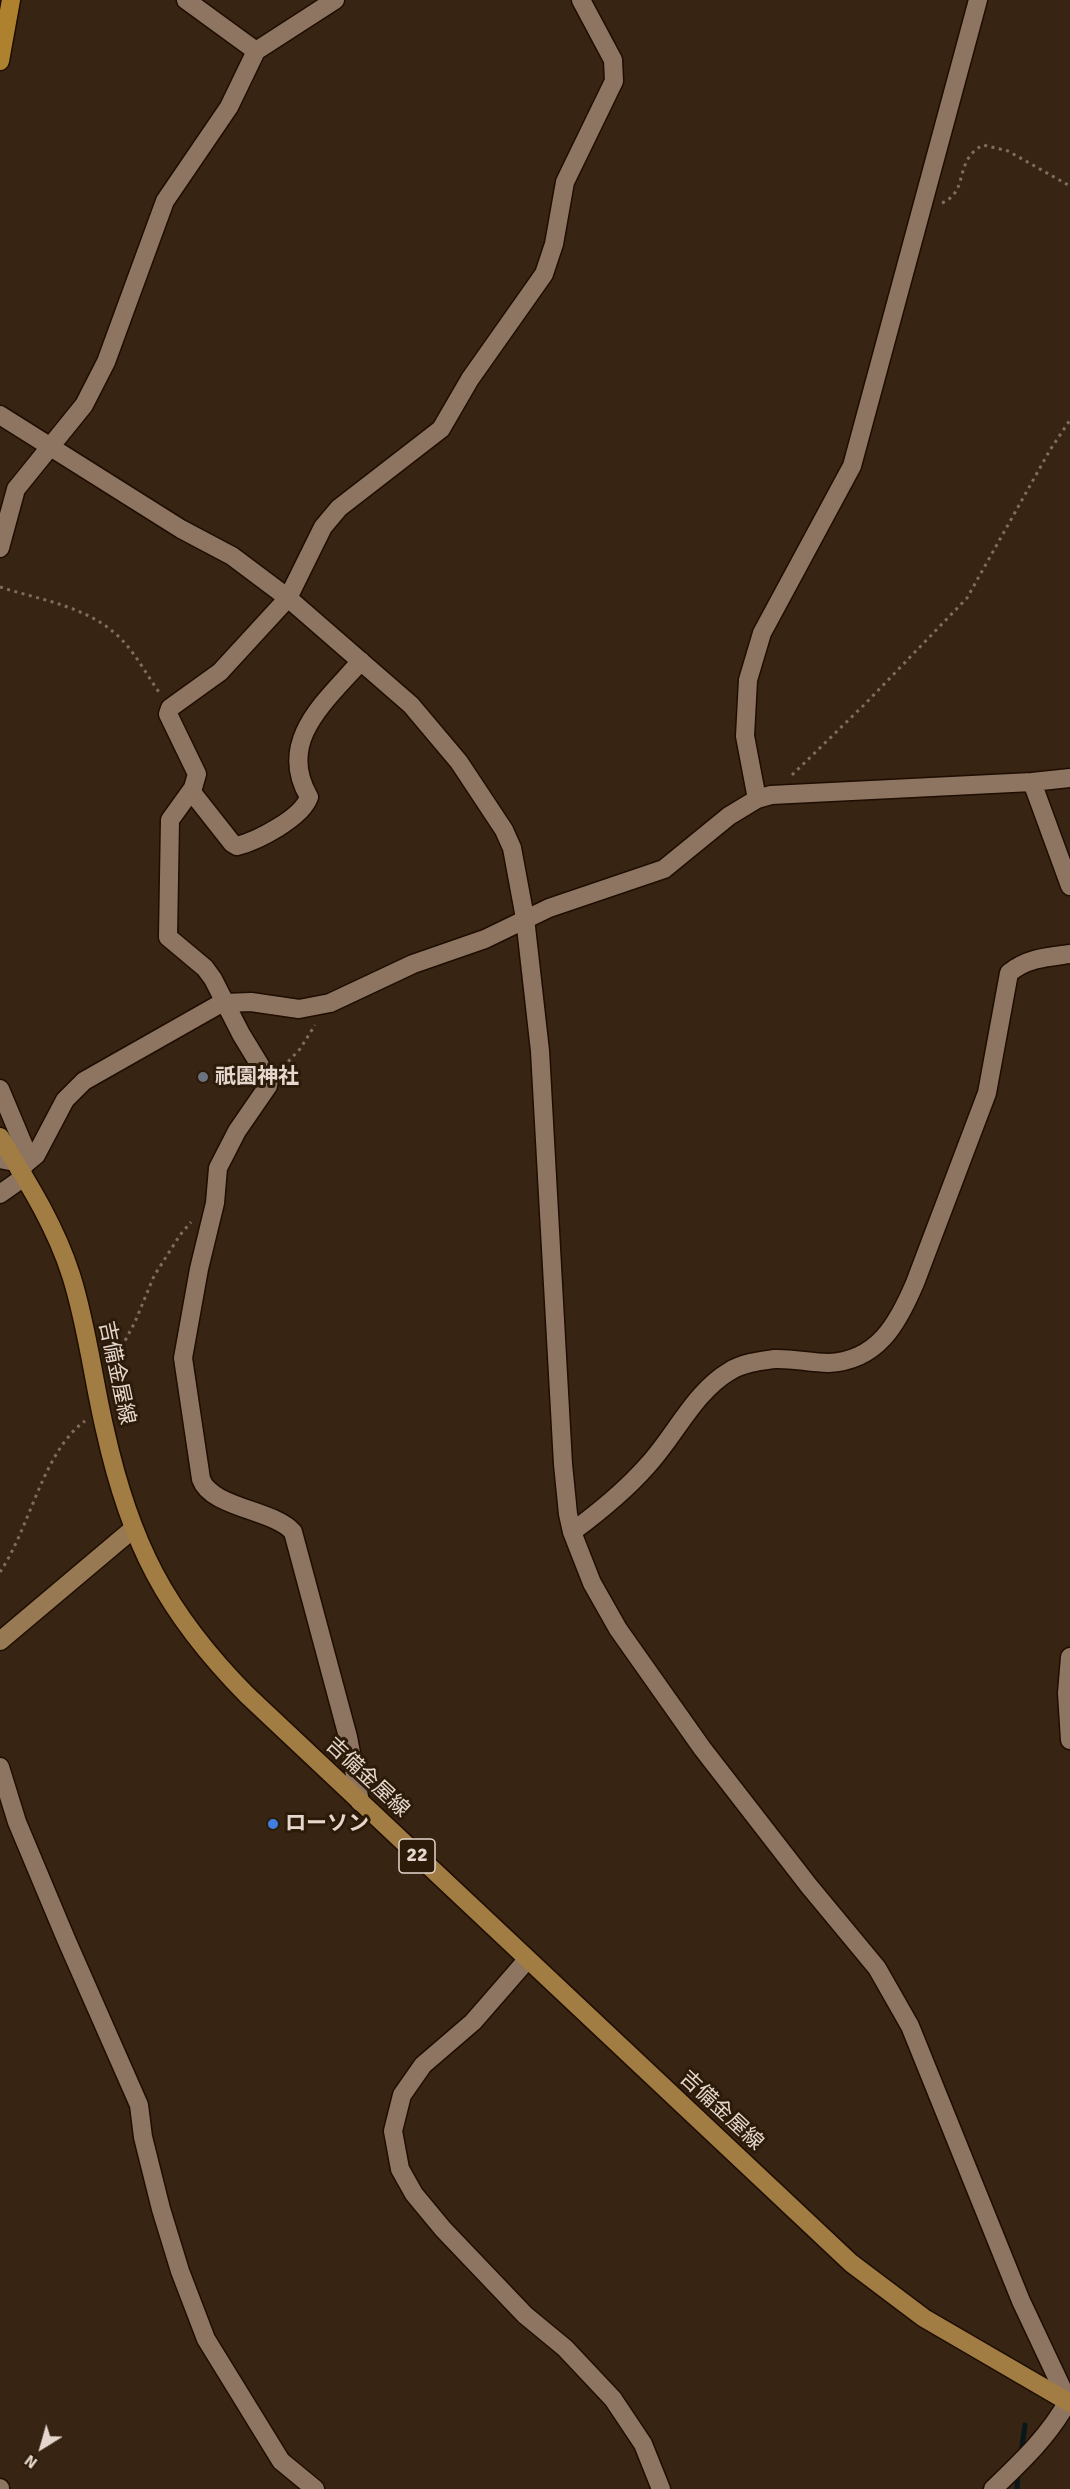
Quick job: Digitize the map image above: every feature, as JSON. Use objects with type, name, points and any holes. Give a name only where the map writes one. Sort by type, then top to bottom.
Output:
[{"type":"highway","points":[[0,61],[12,0]]},
{"type":"main road","name":"吉備金屋線","points":[[0,1137],[54,1231],[70,1273],[116,1478],[133,1529],[168,1599],[203,1649],[247,1695],[360,1802],[852,2263],[933,2324],[1069,2402]]},
{"type":"street","points":[[186,0],[256,51]]},
{"type":"street","points":[[0,548],[16,489],[88,396],[106,362],[165,201],[229,107],[256,51],[335,0]]},
{"type":"street","points":[[360,1802],[345,1726],[292,1532],[284,1524],[241,1508],[207,1489],[203,1484],[183,1358],[199,1269],[215,1203],[218,1168],[237,1131],[268,1086],[268,1080],[224,1003],[213,979],[205,968],[168,937],[169,828],[174,813],[196,782],[196,774],[194,765],[170,722],[168,714],[170,708],[220,672],[288,598],[323,527],[339,508],[441,429],[470,379],[544,274],[554,244],[565,182],[614,81],[613,60],[581,0]]},
{"type":"street","points":[[764,797],[745,736],[748,680],[762,633],[852,466],[978,0]]},
{"type":"street","points":[[0,415],[181,529],[232,556],[288,598],[411,705],[459,762],[486,801],[512,848],[525,918],[540,1052],[563,1464],[572,1532],[592,1583],[618,1629],[702,1748],[809,1886],[877,1968],[910,2026],[1021,2301],[1069,2402],[1029,2456],[993,2489]]},
{"type":"street","points":[[191,790],[231,843],[237,846],[279,827],[300,810],[309,797],[300,784],[298,772],[298,754],[304,729],[361,661]]},
{"type":"street","points":[[17,1166],[36,1155],[65,1100],[84,1081],[224,1003],[251,1002],[299,1009],[330,1003],[414,964],[485,939],[525,918],[664,869],[729,816],[764,797],[1070,778]]},
{"type":"street","points":[[1032,782],[1070,886]]},
{"type":"street","points":[[572,1532],[596,1515],[647,1466],[704,1393],[714,1382],[732,1370],[754,1362],[780,1359],[827,1363],[842,1361],[873,1349],[885,1338],[912,1291],[987,1093],[1009,973],[1024,962],[1070,954]]},
{"type":"street","points":[[0,1089],[24,1145],[17,1166],[0,1194]]},
{"type":"street","points":[[0,1641],[133,1529]]},
{"type":"street","points":[[1070,1657],[1067,1693],[1070,1740]]},
{"type":"street","points":[[0,1767],[39,1876],[139,2105],[143,2137],[161,2209],[180,2271],[206,2339],[282,2461],[315,2489]]},
{"type":"street","points":[[528,1960],[473,2022],[423,2065],[402,2096],[393,2131],[400,2169],[414,2194],[443,2229],[525,2315],[565,2348],[613,2399],[643,2444],[661,2489]]},
{"type":"path","points":[[922,202],[941,204],[949,200],[958,187],[965,161],[983,145],[1008,151],[1070,186]]},
{"type":"path","points":[[764,797],[864,705],[967,598],[1050,450],[1070,420]]},
{"type":"path","points":[[0,587],[74,607],[96,618],[123,641],[170,708]]},
{"type":"path","points":[[268,1080],[292,1059],[330,1003]]},
{"type":"path","points":[[0,1572],[19,1539],[56,1454],[67,1437],[100,1402],[154,1276],[192,1220]]},
{"type":"waterway","points":[[1021,2453],[1025,2425]]},
{"type":"waterway","points":[[1017,2489],[1018,2471]]},
{"type":"place","name":"祇園神社","points":[[203,1077]]},
{"type":"place","name":"ローソン","points":[[273,1824]]}]
